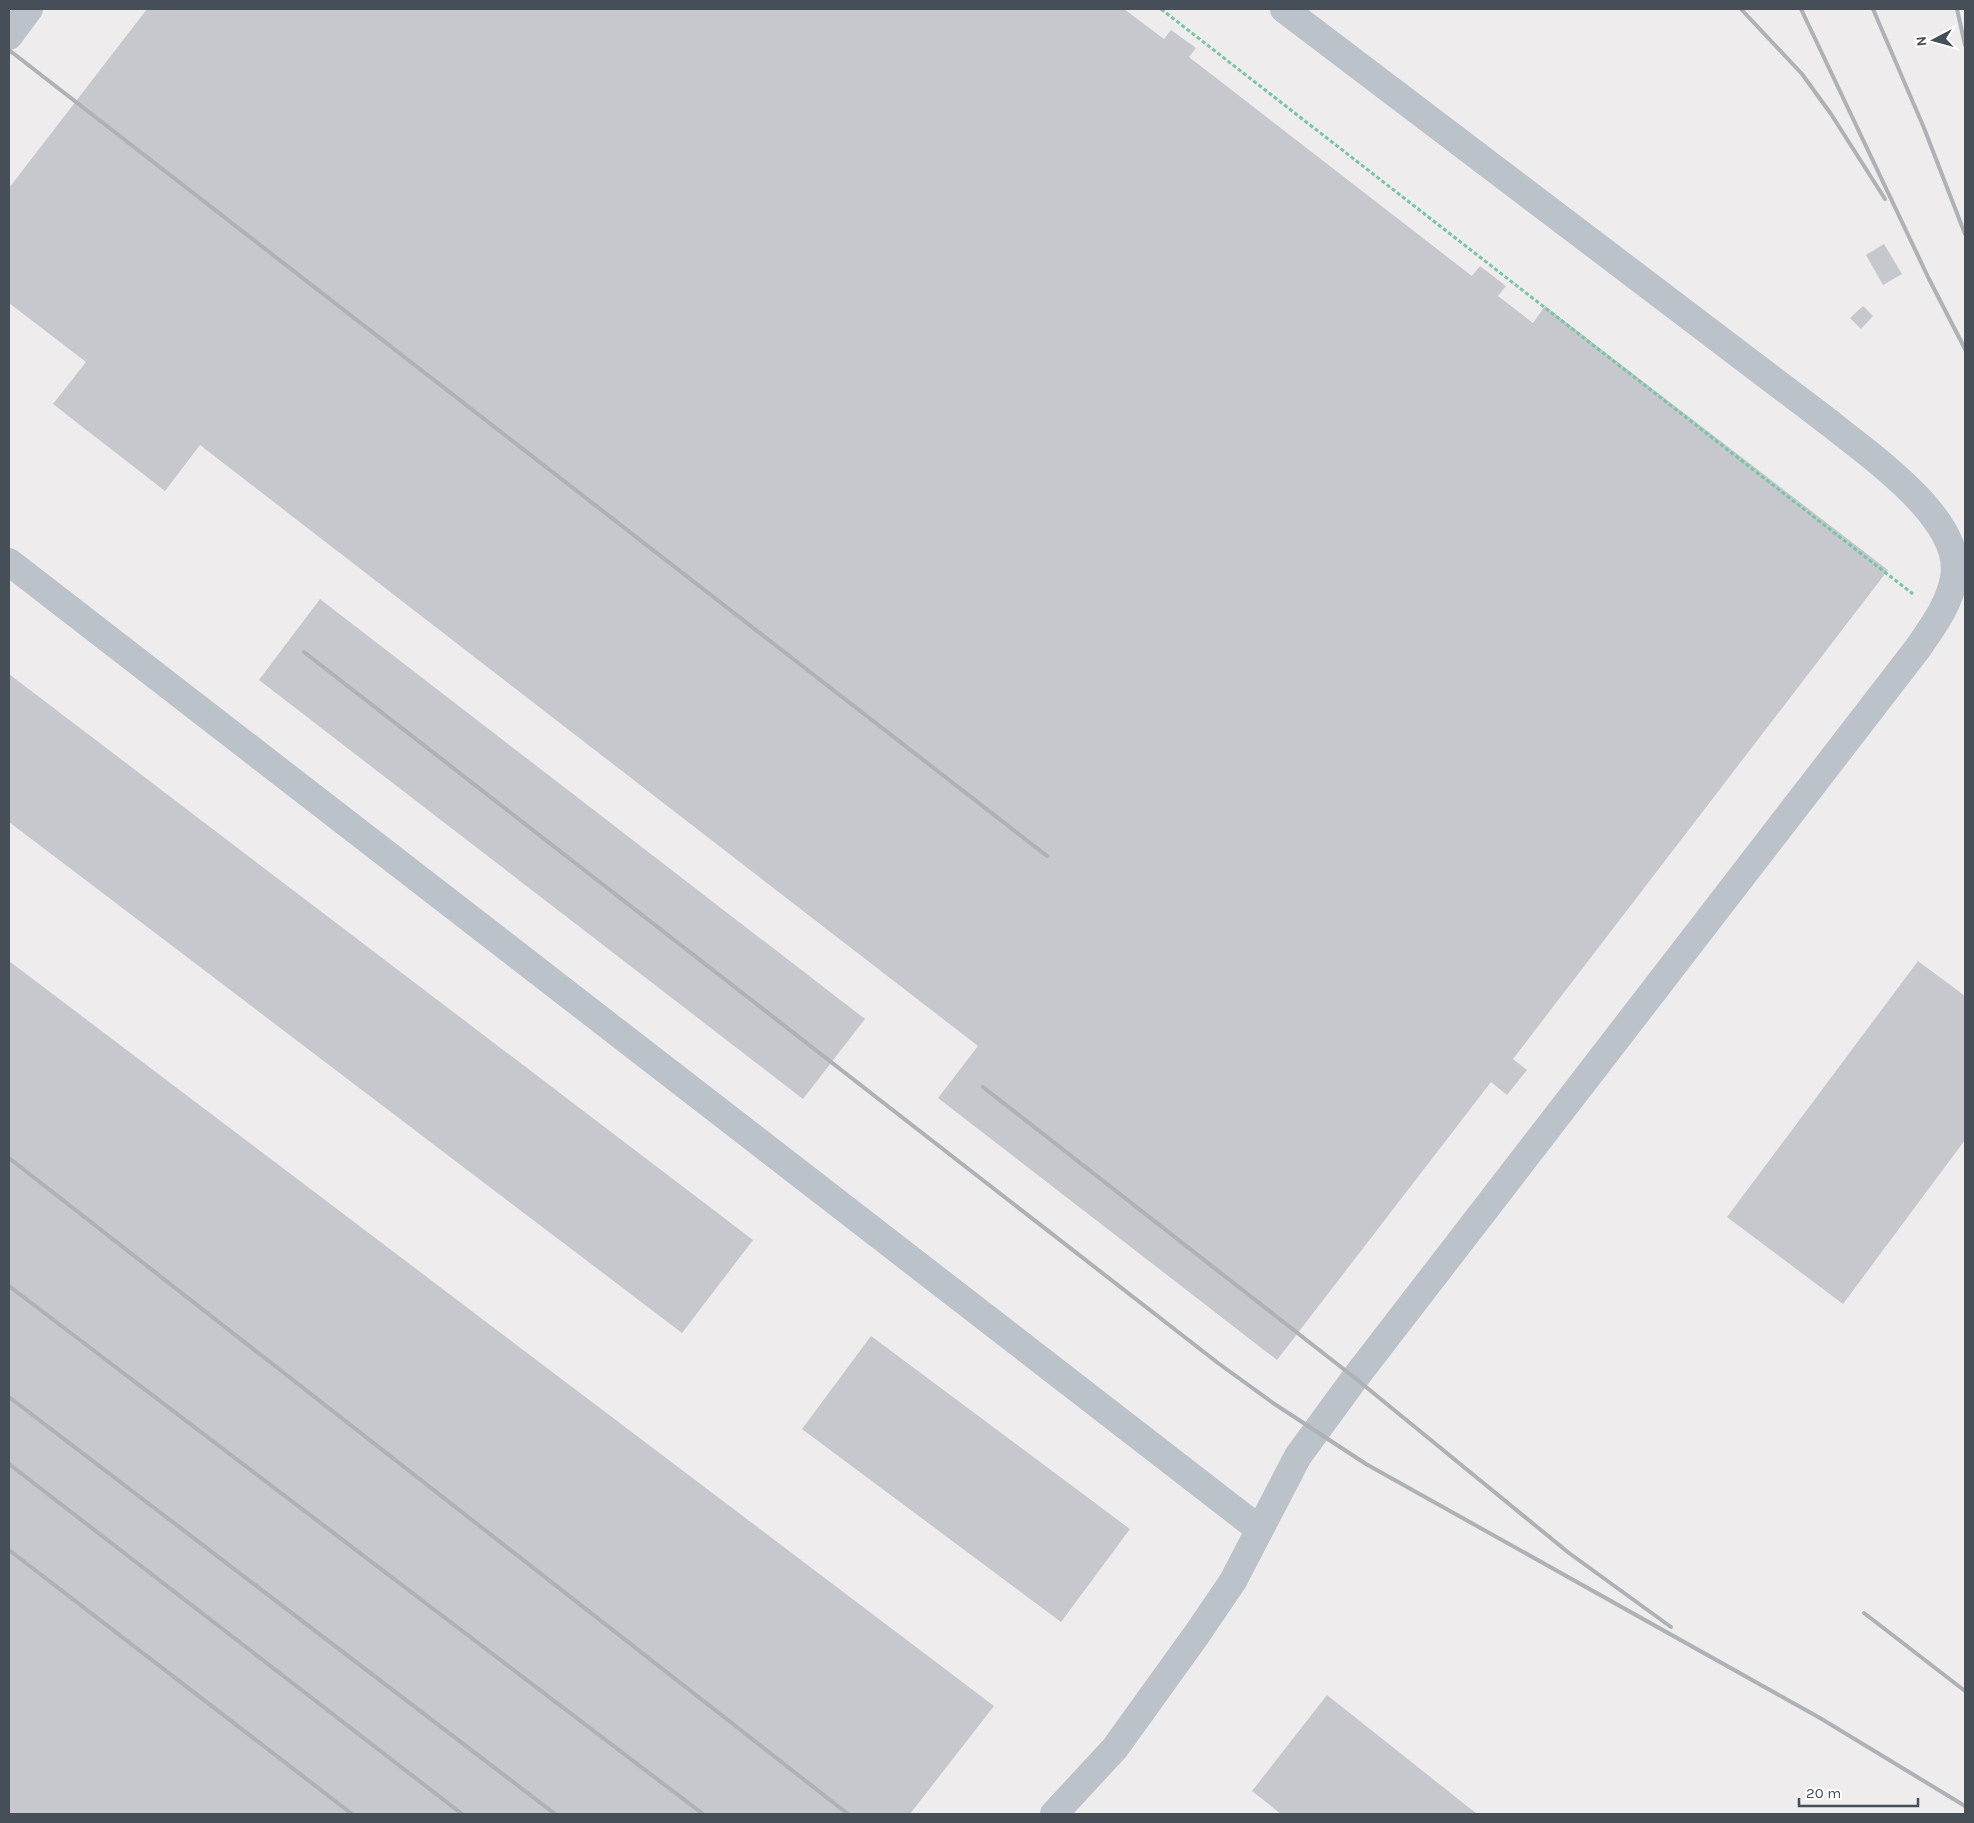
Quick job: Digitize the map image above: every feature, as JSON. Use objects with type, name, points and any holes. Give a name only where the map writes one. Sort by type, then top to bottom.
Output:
[{"type":"lane","points":[[9,36],[29,9]]},
{"type":"lane","points":[[1054,1814],[1115,1748],[1197,1634],[1233,1581],[1298,1456],[1354,1378],[1897,675],[1940,615],[1950,594],[1955,576],[1955,559],[1949,540],[1938,522],[1902,483],[1831,424],[1284,9]]},
{"type":"lane","points":[[9,562],[1259,1529]]},
{"type":"path","points":[[1161,9],[1940,615]]},
{"type":"building","points":[[147,9],[1124,9],[1164,39],[1171,30],[1196,48],[1189,57],[1472,276],[1480,266],[1506,286],[1498,296],[1533,323],[1545,306],[1888,570],[1513,1059],[1527,1070],[1507,1095],[1491,1082],[1277,1360],[938,1098],[978,1046],[200,445],[165,491],[53,404],[86,362],[9,303],[9,188]]},
{"type":"building","points":[[1884,244],[1902,274],[1883,285],[1866,255]]},
{"type":"building","points":[[1863,306],[1873,316],[1861,329],[1850,318]]},
{"type":"building","points":[[320,599],[865,1019],[803,1099],[259,680]]},
{"type":"building","points":[[9,674],[753,1240],[682,1333],[9,822]]},
{"type":"building","points":[[9,961],[994,1706],[910,1814],[9,1814]]},
{"type":"building","points":[[1918,961],[1965,996],[1965,1140],[1843,1304],[1727,1217]]},
{"type":"building","points":[[871,1336],[1130,1529],[1061,1622],[802,1429]]},
{"type":"building","points":[[1327,1695],[1477,1814],[1281,1814],[1252,1791]]},
{"type":"railway","points":[[1741,9],[1802,74],[1831,114],[1885,199]]},
{"type":"railway","points":[[1801,9],[1929,279],[1965,349]]},
{"type":"railway","points":[[1873,9],[1924,128],[1965,234]]},
{"type":"railway","points":[[1957,9],[1965,45]]},
{"type":"railway","points":[[9,50],[1047,856]]},
{"type":"railway","points":[[304,652],[1218,1363],[1273,1403],[1366,1464],[1820,1718],[1965,1806]]},
{"type":"railway","points":[[983,1087],[1355,1378],[1569,1553],[1671,1627]]},
{"type":"railway","points":[[9,1158],[848,1814]]},
{"type":"railway","points":[[9,1286],[703,1814]]},
{"type":"railway","points":[[9,1397],[555,1814]]},
{"type":"railway","points":[[9,1464],[462,1814]]},
{"type":"railway","points":[[9,1550],[352,1814]]},
{"type":"railway","points":[[1864,1613],[1965,1691]]}]
